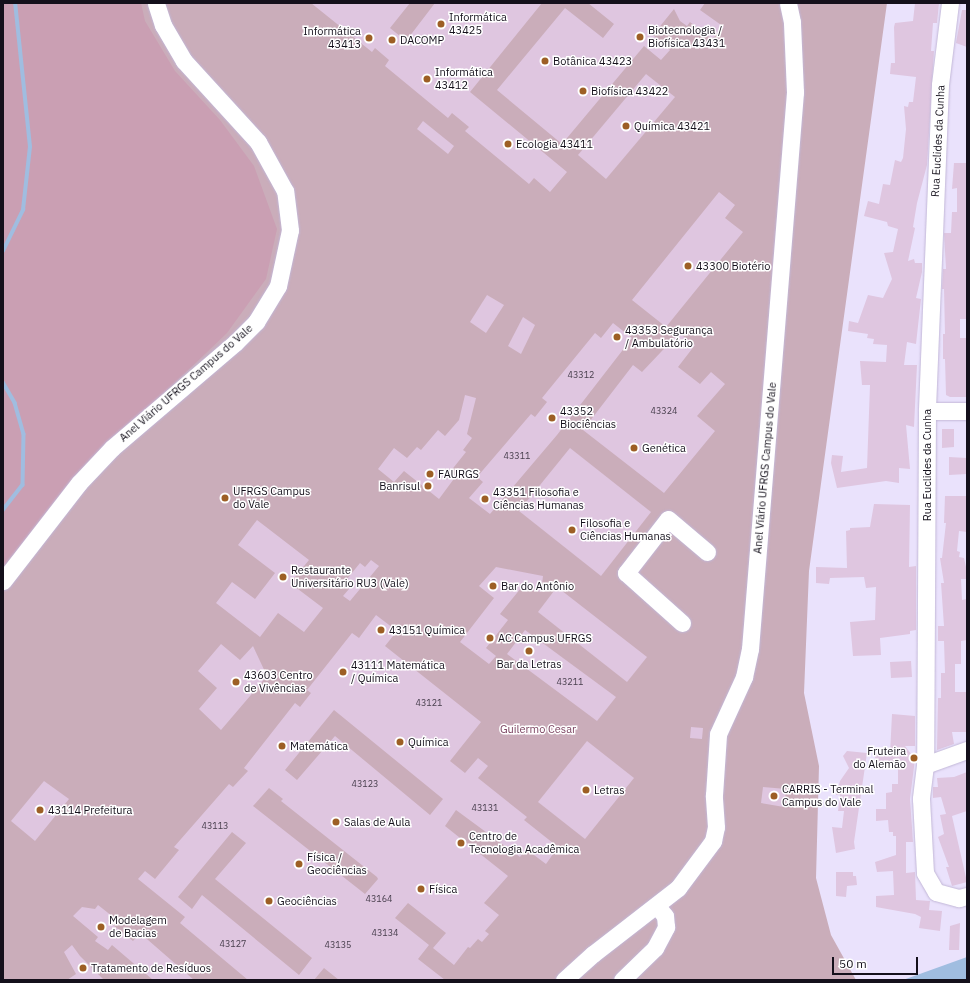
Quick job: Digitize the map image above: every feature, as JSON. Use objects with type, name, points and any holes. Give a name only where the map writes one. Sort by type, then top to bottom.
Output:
[{"type":"street","name":"Anel Viário UFRGS Campus do Vale","points":[[3,581],[80,483],[112,448],[235,343],[256,322],[278,286],[290,230],[285,191],[258,142],[184,61],[163,25],[156,3]]},
{"type":"street","name":"Anel Viário UFRGS Campus do Vale","points":[[564,980],[593,954],[657,906],[678,888],[713,841],[718,734],[744,677],[750,649],[795,92],[792,22],[788,3]]},
{"type":"street","name":"Rua Euclides da Cunha","points":[[950,3],[940,85],[927,411],[924,765],[921,799],[925,873],[936,892],[959,898],[967,896]]},
{"type":"street","points":[[927,411],[967,411]]},
{"type":"street","points":[[682,623],[626,573],[668,519],[707,552]]},
{"type":"street","points":[[924,765],[967,750]]},
{"type":"street","points":[[622,980],[655,948],[666,927],[665,916],[657,906]]},
{"type":"green space","name":"UFRGS Campus do Vale","points":[[3,3],[887,3],[809,571],[804,693],[819,766],[816,878],[831,935],[856,980],[3,980]]},
{"type":"shaded area","points":[[3,3],[141,3],[145,21],[175,71],[220,120],[254,166],[277,229],[266,279],[227,333],[97,457],[3,568]]},
{"type":"water","points":[[967,957],[967,980],[903,980]]},
{"type":"building","points":[[311,3],[410,3],[390,28],[406,41],[435,3],[542,3],[470,92],[567,172],[550,192],[534,178],[529,184],[465,131],[469,127],[452,113],[448,118],[385,66],[389,60],[375,48],[372,52]]},
{"type":"building","points":[[588,3],[705,3],[700,10],[724,27],[712,39],[690,22],[687,26],[680,21],[674,9],[653,35],[670,50],[661,60],[644,46],[562,144],[497,90],[565,8],[603,38],[614,24]]},
{"type":"building","points":[[915,3],[939,3],[937,23],[933,23],[931,51],[934,51],[927,165],[917,203],[913,227],[915,228],[908,261],[914,259],[915,263],[922,263],[922,272],[916,298],[921,299],[916,344],[907,342],[904,365],[917,365],[914,427],[906,425],[910,469],[899,468],[899,483],[886,481],[837,488],[831,463],[832,455],[843,456],[841,472],[867,468],[870,385],[862,385],[860,361],[886,362],[887,345],[873,344],[874,339],[867,338],[868,334],[848,331],[849,321],[858,323],[868,295],[883,298],[892,279],[884,253],[893,252],[898,229],[888,226],[887,222],[864,216],[868,201],[879,204],[883,184],[890,185],[895,160],[901,162],[903,158],[906,129],[904,106],[908,107],[909,102],[913,102],[916,77],[890,74],[891,63],[895,63],[895,23],[913,21]]},
{"type":"building","points":[[962,10],[967,10],[967,47],[956,43]]},
{"type":"building","name":"Química 43421","points":[[646,74],[675,97],[606,179],[578,155]]},
{"type":"building","points":[[423,121],[454,146],[448,154],[417,129]]},
{"type":"building","points":[[954,163],[967,163],[967,319],[960,319],[960,338],[967,338],[967,397],[950,397],[946,395],[945,359],[943,359],[943,334],[945,334],[944,289],[942,289],[943,269],[946,269],[944,233],[951,233],[952,212],[957,212],[957,188],[952,189]]},
{"type":"building","name":"43300 Biotério","points":[[719,192],[735,205],[725,218],[743,232],[666,327],[632,300]]},
{"type":"building","points":[[487,295],[504,305],[486,333],[470,322]]},
{"type":"building","points":[[523,317],[535,325],[521,354],[508,346]]},
{"type":"building","points":[[613,323],[632,338],[557,435],[490,514],[469,498],[483,482],[477,477],[531,414],[535,417],[547,402],[542,398],[595,333],[601,338]]},
{"type":"building","points":[[679,333],[695,345],[678,367],[700,384],[711,372],[725,384],[697,416],[715,431],[664,493],[583,430],[633,365],[642,372]]},
{"type":"building","points":[[465,395],[476,398],[467,434],[472,438],[463,450],[466,452],[450,472],[456,476],[439,499],[404,471],[394,482],[378,469],[394,448],[407,458],[417,447],[421,450],[438,430],[445,436],[459,420]]},
{"type":"building","points":[[942,429],[954,429],[954,447],[942,448]]},
{"type":"building","points":[[570,448],[651,512],[601,576],[519,511]]},
{"type":"building","points":[[949,457],[967,458],[967,474],[949,475]]},
{"type":"building","points":[[945,496],[967,496],[967,532],[959,531],[957,551],[960,552],[959,557],[964,558],[966,567],[967,579],[961,579],[962,600],[967,599],[967,640],[961,641],[961,664],[955,664],[955,692],[967,692],[967,732],[952,732],[954,744],[937,750],[938,698],[941,698],[941,673],[945,673],[944,641],[938,641],[938,626],[944,626],[941,583],[944,583],[940,558],[942,558],[946,523],[944,523]]},
{"type":"building","points":[[874,504],[910,505],[909,567],[916,566],[916,630],[910,631],[910,634],[880,638],[881,655],[853,656],[850,622],[875,620],[876,587],[866,588],[864,577],[830,578],[829,584],[816,583],[816,567],[847,568],[846,531],[850,530],[850,528],[870,527]]},
{"type":"building","name":"Restaurante Universitário RU3 (Vale)","points":[[257,520],[309,560],[290,583],[323,608],[304,632],[278,613],[260,637],[216,603],[232,582],[255,599],[275,573],[238,545]]},
{"type":"building","points":[[371,560],[379,566],[350,601],[343,596],[349,589],[343,584],[360,563],[365,567]]},
{"type":"building","points":[[496,567],[543,576],[541,592],[521,588],[500,614],[508,620],[486,648],[496,656],[489,664],[460,642],[494,598],[479,586]]},
{"type":"building","points":[[557,587],[647,657],[627,682],[538,612]]},
{"type":"building","points":[[376,615],[397,631],[385,646],[481,722],[450,761],[465,773],[478,758],[488,766],[478,778],[527,817],[524,820],[558,847],[546,864],[526,849],[520,857],[456,810],[445,826],[508,876],[484,903],[499,915],[485,931],[489,934],[482,942],[478,939],[470,948],[468,947],[454,965],[433,948],[446,933],[408,903],[395,918],[429,945],[418,959],[445,980],[339,980],[324,968],[314,980],[248,980],[180,923],[185,917],[138,879],[145,871],[155,879],[179,850],[174,847],[229,784],[233,787],[248,771],[244,768],[295,703],[300,707],[311,693],[307,690],[352,633],[359,638]],"holes":[[[334,710],[443,799],[430,815],[335,736],[297,780],[285,770]],[[269,788],[283,799],[281,801],[378,879],[365,894],[253,806]],[[232,832],[246,843],[215,879],[312,958],[299,975],[202,895],[192,909],[178,897]]]},
{"type":"building","points":[[525,630],[616,697],[597,721],[507,654]]},
{"type":"building","name":"43603 Centro de Vivências","points":[[221,644],[240,660],[253,646],[267,676],[221,730],[199,709],[217,688],[198,671]]},
{"type":"building","points":[[911,661],[912,677],[891,678],[890,662]]},
{"type":"building","points":[[892,714],[915,716],[915,746],[905,746],[915,759],[910,799],[913,842],[906,842],[906,873],[915,872],[916,900],[930,901],[929,910],[942,911],[940,931],[919,928],[921,917],[915,914],[876,907],[876,896],[894,895],[893,871],[877,872],[875,862],[896,855],[896,836],[893,836],[893,832],[889,832],[888,820],[876,821],[876,809],[886,809],[886,793],[892,792],[892,784],[898,784],[898,767],[875,765],[875,753],[890,754]]},
{"type":"building","points":[[691,727],[703,728],[702,739],[690,738]]},
{"type":"building","name":"Letras","points":[[587,741],[634,778],[585,839],[538,802]]},
{"type":"building","points":[[847,751],[867,753],[854,842],[855,849],[836,853],[832,827],[842,828],[844,811],[838,811],[840,795],[836,795],[840,781],[849,768],[843,756]]},
{"type":"building","points":[[967,772],[967,811],[952,816],[967,882],[952,886],[946,867],[949,867],[938,837],[944,834],[940,815],[946,814],[941,797],[933,798],[933,787],[938,787],[937,778],[954,777]]},
{"type":"building","name":"43114 Prefeitura","points":[[44,781],[69,799],[35,841],[11,821]]},
{"type":"building","name":"CARRIS - Terminal Campus do Vale","points":[[763,787],[786,789],[784,807],[761,803]]},
{"type":"building","points":[[836,872],[853,872],[853,876],[856,876],[857,885],[847,886],[846,897],[836,896]]},
{"type":"building","points":[[98,905],[112,916],[108,921],[133,941],[140,933],[194,980],[153,980],[112,945],[108,950],[95,941],[98,937],[73,916],[82,907],[95,909]]},
{"type":"building","points":[[960,923],[959,950],[949,950],[950,926]]},
{"type":"building","name":"Tratamento de Resíduos","points":[[72,945],[80,956],[104,980],[67,980],[76,974],[64,952]]},
{"type":"waterway","points":[[3,251],[23,210],[30,147],[15,3]]},
{"type":"waterway","points":[[3,382],[15,403],[24,434],[23,485],[3,511]]},
{"type":"place","name":"Informática 43425","points":[[441,24]]},
{"type":"place","name":"Biotecnologia / Biofísica 43431","points":[[640,37]]},
{"type":"place","name":"Informática 43413","points":[[369,38]]},
{"type":"place","name":"DACOMP","points":[[392,40]]},
{"type":"place","name":"Botânica 43423","points":[[545,61]]},
{"type":"place","name":"Informática 43412","points":[[427,79]]},
{"type":"place","name":"Biofísica 43422","points":[[583,91]]},
{"type":"place","name":"Química 43421","points":[[626,126]]},
{"type":"place","name":"Ecologia 43411","points":[[508,144]]},
{"type":"place","name":"43300 Biotério","points":[[688,266]]},
{"type":"place","name":"43353 Segurança / Ambulatório","points":[[617,337]]},
{"type":"place","name":"43352 Biociências","points":[[552,418]]},
{"type":"place","name":"Genética","points":[[634,448]]},
{"type":"place","name":"FAURGS","points":[[430,474]]},
{"type":"place","name":"Banrisul","points":[[428,486]]},
{"type":"place","name":"UFRGS Campus do Vale","points":[[225,498]]},
{"type":"place","name":"43351 Filosofia e Ciências Humanas","points":[[485,499]]},
{"type":"place","name":"Filosofia e Ciências Humanas","points":[[572,530]]},
{"type":"place","name":"Restaurante Universitário RU3 (Vale)","points":[[283,577]]},
{"type":"place","name":"Bar do Antônio","points":[[493,586]]},
{"type":"place","name":"43151 Química","points":[[381,630]]},
{"type":"place","name":"AC Campus UFRGS","points":[[490,638]]},
{"type":"place","name":"Bar da Letras","points":[[529,651]]},
{"type":"place","name":"43111 Matemática / Química","points":[[343,672]]},
{"type":"place","name":"43603 Centro de Vivências","points":[[236,682]]},
{"type":"place","name":"Química","points":[[400,742]]},
{"type":"place","name":"Matemática","points":[[282,746]]},
{"type":"place","name":"Fruteira do Alemão","points":[[914,758]]},
{"type":"place","name":"Letras","points":[[586,790]]},
{"type":"place","name":"CARRIS - Terminal Campus do Vale","points":[[774,796]]},
{"type":"place","name":"43114 Prefeitura","points":[[40,810]]},
{"type":"place","name":"Salas de Aula","points":[[336,822]]},
{"type":"place","name":"Centro de Tecnologia Acadêmica","points":[[461,843]]},
{"type":"place","name":"Física / Geociências","points":[[299,864]]},
{"type":"place","name":"Física","points":[[421,889]]},
{"type":"place","name":"Geociências","points":[[269,901]]},
{"type":"place","name":"Modelagem de Bacias","points":[[101,927]]},
{"type":"place","name":"Tratamento de Resíduos","points":[[83,968]]},
{"type":"park label","name":"Guilermo Cesar","points":[[538,729]]}]
